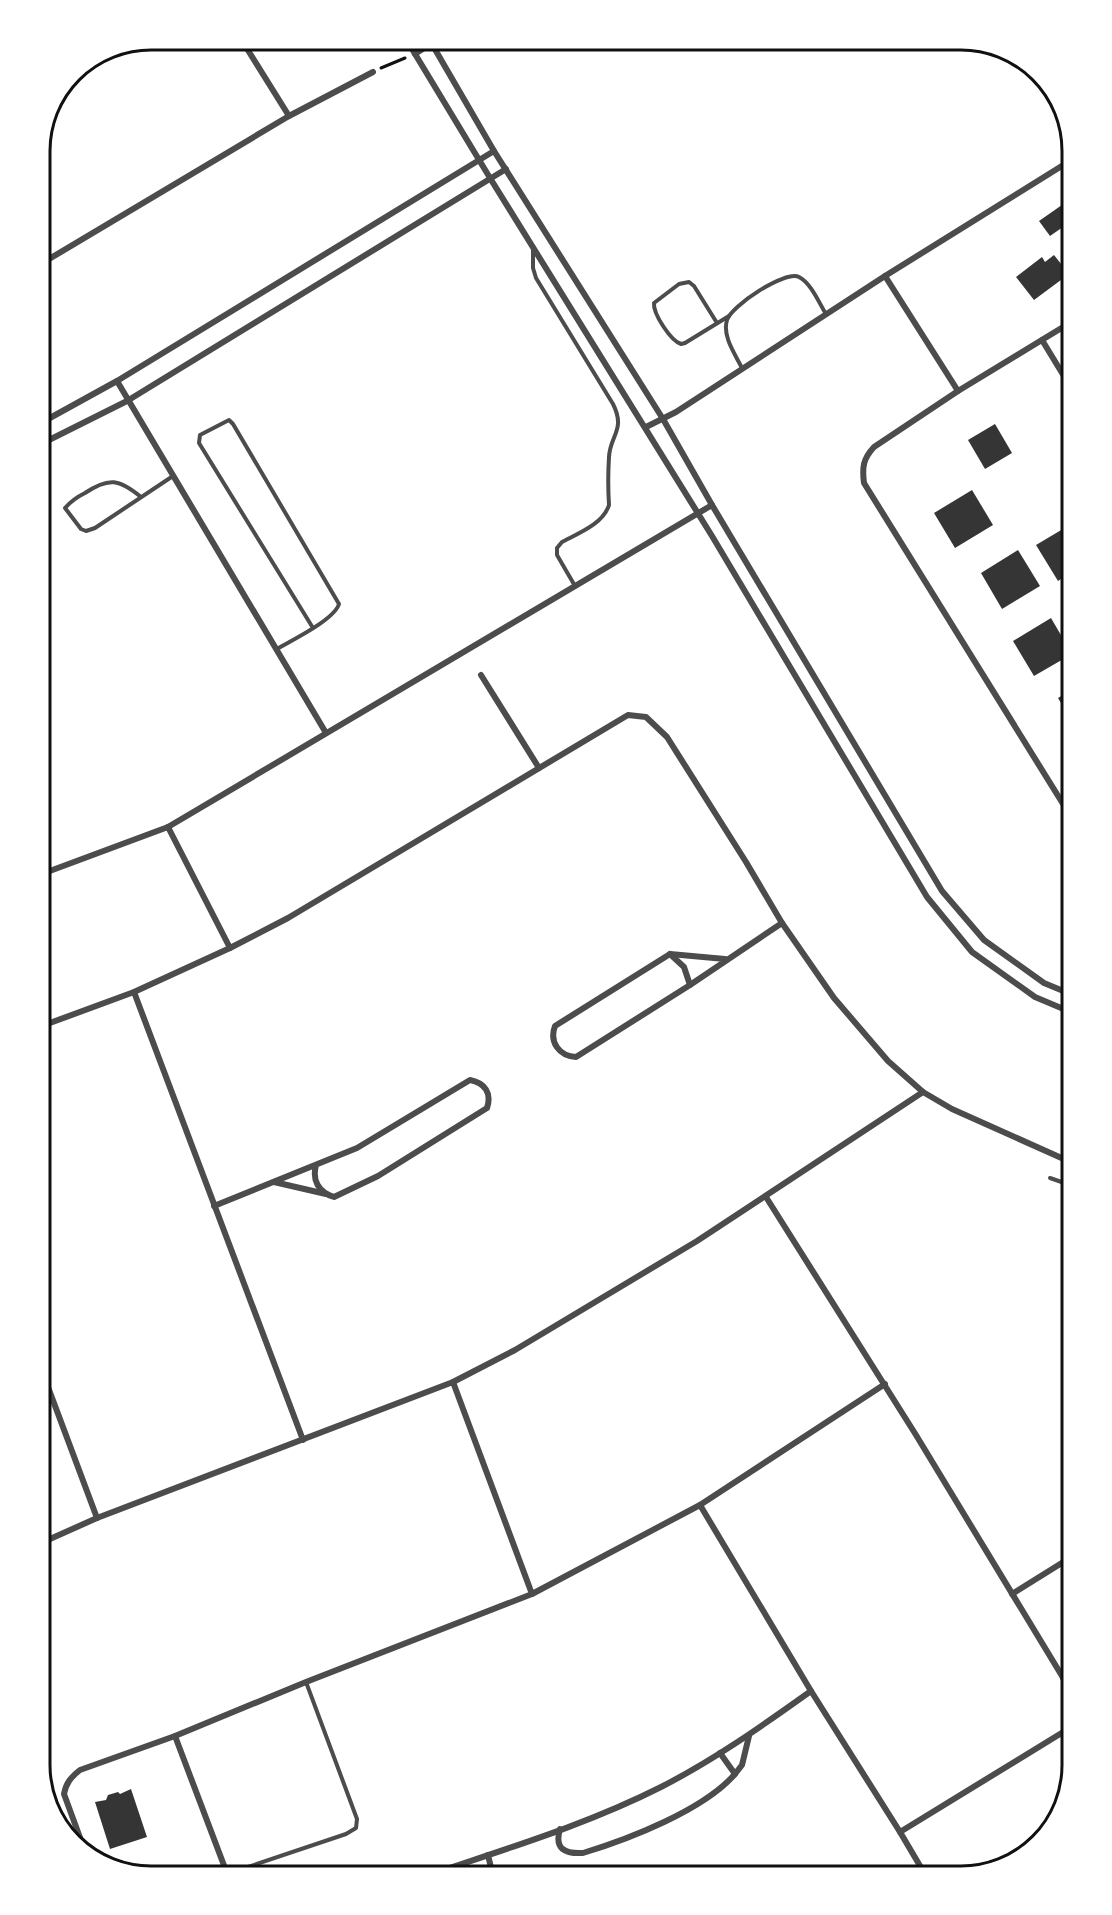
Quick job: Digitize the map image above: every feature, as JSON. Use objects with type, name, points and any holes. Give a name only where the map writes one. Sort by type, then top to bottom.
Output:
[{"type":"street","points":[[248,50],[289,116]]},
{"type":"street","points":[[413,50],[699,514],[927,897],[972,952],[1035,997],[1062,1008]]},
{"type":"street","points":[[415,54],[420,50]]},
{"type":"street","points":[[435,50],[494,151],[663,419],[942,891],[984,940],[1044,983],[1062,990]]},
{"type":"street","points":[[50,258],[289,116],[374,72]]},
{"type":"street","points":[[50,418],[117,381],[494,151]]},
{"type":"street","points":[[646,427],[663,419],[885,276],[1062,166]]},
{"type":"street","points":[[50,439],[127,400],[506,169]]},
{"type":"street","points":[[885,276],[958,391]]},
{"type":"street","points":[[1062,328],[958,391],[874,447],[864,458],[862,469],[864,483],[1062,802]]},
{"type":"street","points":[[1042,340],[1062,373]]},
{"type":"street","points":[[117,381],[326,733]]},
{"type":"street","points":[[50,871],[168,827],[712,505]]},
{"type":"street","points":[[481,675],[538,768]]},
{"type":"street","points":[[50,1023],[134,992],[230,948],[288,918],[627,715],[646,717],[667,737],[782,923],[834,998],[888,1061],[923,1092],[952,1109],[1062,1158]]},
{"type":"street","points":[[168,827],[230,948]]},
{"type":"street","points":[[725,959],[670,954],[555,1026],[553,1037],[556,1047],[565,1054],[576,1057],[690,985],[725,959],[782,923]]},
{"type":"street","points":[[670,954],[684,967],[690,985]]},
{"type":"street","points":[[134,992],[303,1440]]},
{"type":"street","points":[[214,1206],[273,1182],[316,1165],[357,1148],[470,1080],[482,1084],[488,1093],[487,1107],[378,1176],[334,1197],[273,1182]]},
{"type":"street","points":[[50,1539],[98,1518],[453,1382],[515,1350],[697,1241],[923,1092]]},
{"type":"street","points":[[316,1165],[317,1185],[327,1194]]},
{"type":"street","points":[[766,1197],[885,1384],[1062,1676]]},
{"type":"street","points":[[453,1382],[532,1594]]},
{"type":"street","points":[[79,1835],[64,1794],[70,1777],[80,1770],[175,1736],[532,1594],[700,1505],[885,1384]]},
{"type":"street","points":[[50,1392],[98,1518]]},
{"type":"street","points":[[700,1505],[811,1691],[920,1866]]},
{"type":"street","points":[[1012,1594],[1062,1563]]},
{"type":"street","points":[[457,1865],[560,1829],[659,1788],[749,1736],[811,1691]]},
{"type":"street","points":[[900,1832],[1062,1733]]},
{"type":"street","points":[[175,1736],[223,1865]]},
{"type":"street","points":[[560,1829],[558,1843],[564,1851],[583,1853],[686,1811],[722,1789],[735,1774],[742,1765],[749,1736]]},
{"type":"street","points":[[720,1753],[735,1774]]},
{"type":"street","points":[[488,1855],[490,1865]]},
{"type":"lane","points":[[534,246],[533,268],[536,278],[617,412],[619,429],[609,456],[609,505],[606,512],[602,519],[557,548],[557,555],[575,586]]},
{"type":"lane","points":[[717,322],[692,284],[685,281],[657,299],[653,307],[672,339],[677,343],[685,343],[729,316],[745,301],[781,278],[793,275],[803,280],[826,315]]},
{"type":"lane","points":[[729,316],[726,326],[727,337],[742,368]]},
{"type":"lane","points":[[276,650],[313,628],[337,609],[338,599],[233,424],[229,420],[222,422],[200,435],[199,443],[313,628]]},
{"type":"lane","points":[[141,497],[127,486],[106,482],[69,502],[65,508],[81,529],[86,531],[95,528],[173,476]]},
{"type":"lane","points":[[1050,1178],[1062,1182]]},
{"type":"lane","points":[[256,1865],[346,1834],[356,1828],[357,1819],[306,1682]]},
{"type":"path","points":[[374,72],[415,54]]},
{"type":"building","points":[[1062,205],[1062,228],[1050,236],[1039,221]]},
{"type":"building","points":[[1054,255],[1062,265],[1062,279],[1034,300],[1016,277],[1042,257],[1045,262]]},
{"type":"building","points":[[995,424],[1012,453],[985,469],[968,440]]},
{"type":"building","points":[[972,490],[993,525],[955,548],[934,513]]},
{"type":"building","points":[[1062,530],[1062,578],[1058,581],[1036,545]]},
{"type":"building","points":[[1018,550],[1040,586],[1002,609],[981,573]]},
{"type":"building","points":[[1051,618],[1062,637],[1062,660],[1034,676],[1013,641]]},
{"type":"building","points":[[131,1789],[147,1837],[110,1849],[95,1802],[106,1800],[108,1795],[118,1792],[120,1794]]}]
